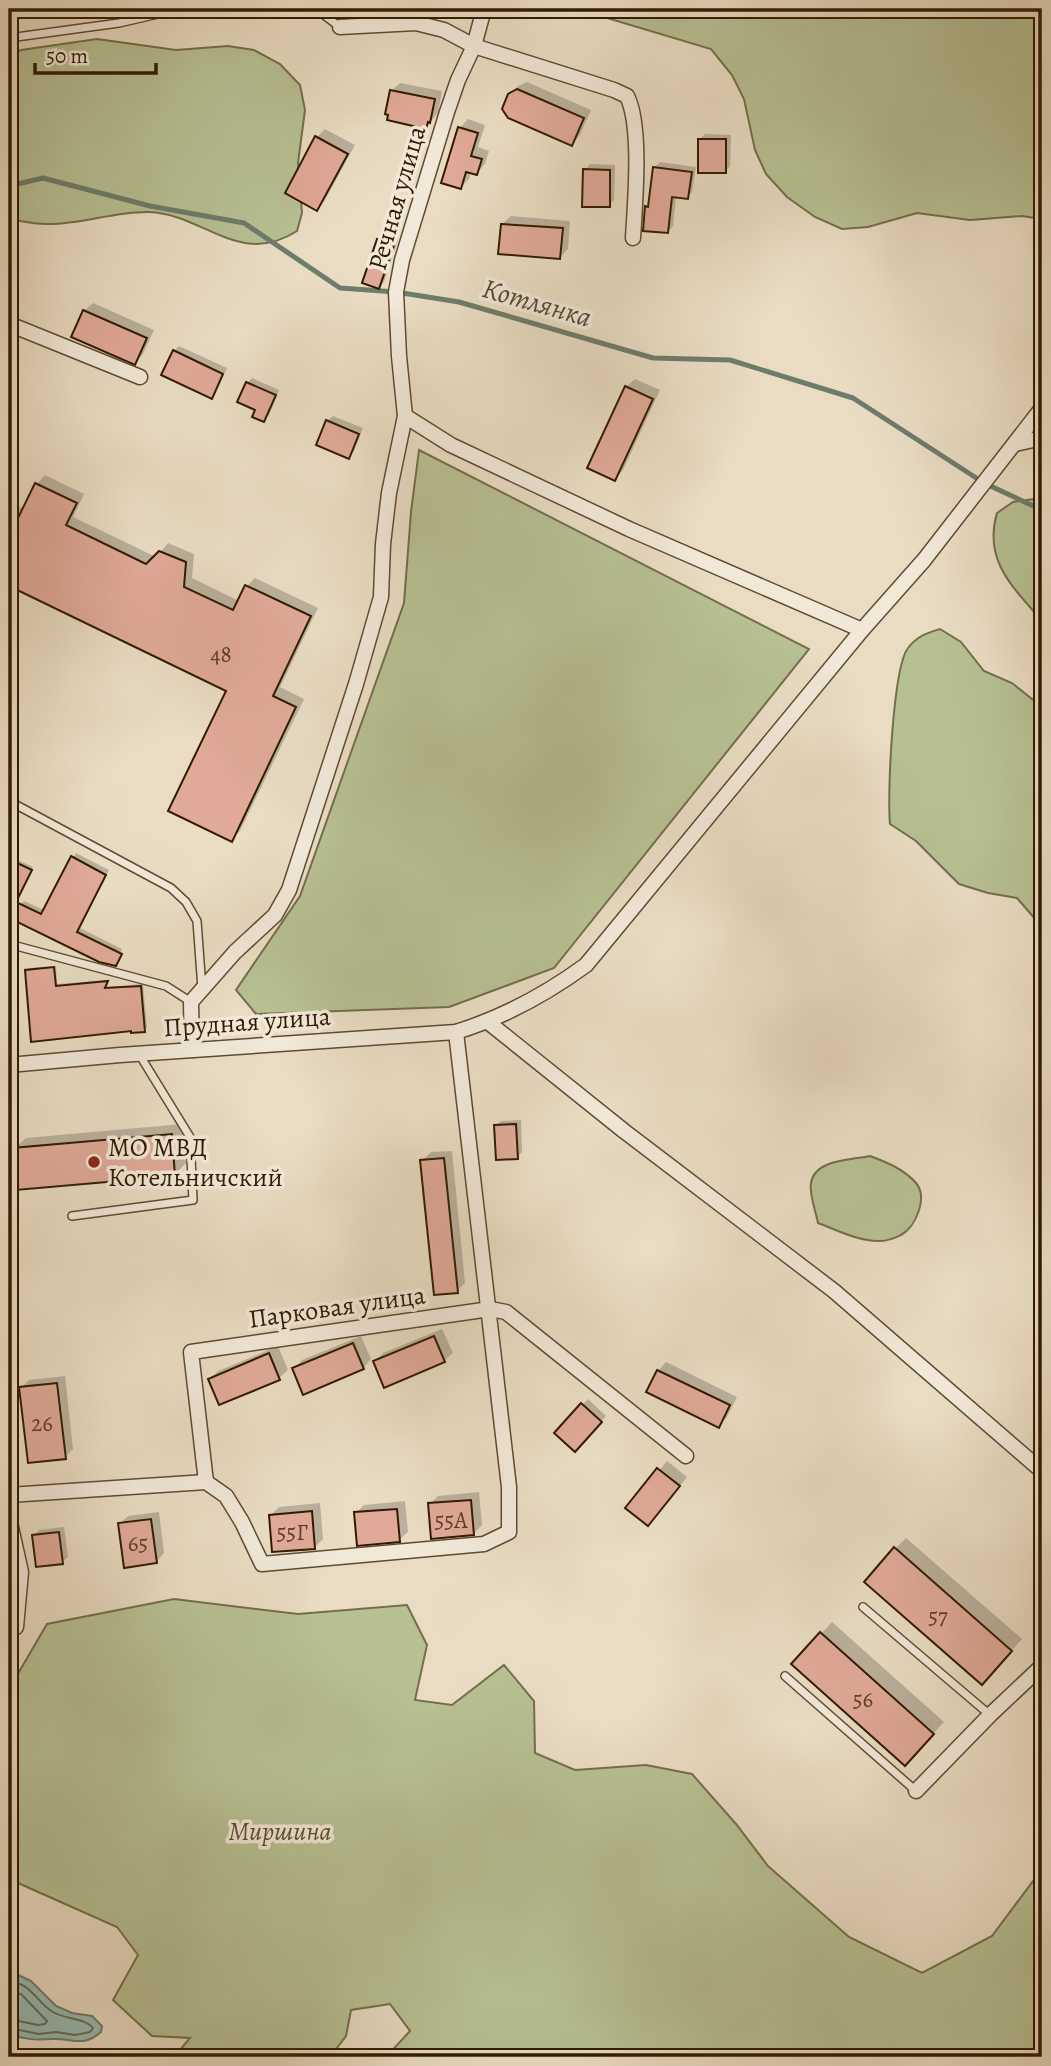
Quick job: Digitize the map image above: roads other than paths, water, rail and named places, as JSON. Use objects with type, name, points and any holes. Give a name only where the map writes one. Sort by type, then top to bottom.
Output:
[{"type":"street","name":"Речная улица","points":[[191,1002],[235,952],[275,915],[289,890],[337,745],[381,597],[389,493],[405,416],[396,292],[402,260],[447,112],[474,46],[484,9]]},
{"type":"street","points":[[340,27],[416,23],[444,30],[474,46],[627,96],[634,113],[636,189],[633,238]]},
{"type":"street","points":[[9,324],[140,377]]},
{"type":"street","name":"Прудная улица","points":[[9,1065],[456,1032],[488,1022],[553,990],[586,965],[862,629],[924,560],[1042,408]]},
{"type":"street","points":[[405,416],[451,445],[629,529],[862,629]]},
{"type":"street","points":[[1015,444],[1042,438]]},
{"type":"street","points":[[191,1002],[192,1050]]},
{"type":"street","points":[[488,1022],[624,1131],[834,1291],[1042,1471]]},
{"type":"street","points":[[9,1496],[206,1482],[226,1496],[262,1564],[484,1544],[509,1532],[509,1487],[456,1032]]},
{"type":"street","points":[[490,1309],[506,1311],[686,1456]]},
{"type":"street","name":"Парковая улица","points":[[206,1482],[191,1352],[490,1309]]},
{"type":"street","points":[[9,1518],[20,1572],[16,1627]]},
{"type":"street","points":[[916,1791],[1042,1666]]},
{"type":"lane","points":[[9,38],[119,23],[180,9]]},
{"type":"lane","points":[[316,9],[340,27]]},
{"type":"lane","points":[[9,801],[171,888],[186,902],[197,921],[202,990]]},
{"type":"lane","points":[[9,944],[166,986],[191,1002]]},
{"type":"lane","points":[[72,1216],[193,1200],[190,1137],[139,1054]]},
{"type":"lane","points":[[863,1607],[990,1715]]},
{"type":"lane","points":[[785,1676],[916,1791]]},
{"type":"water","points":[[14,1973],[31,1981],[56,2006],[72,2013],[92,2016],[102,2026],[101,2032],[83,2041],[31,2039],[9,2034],[9,1979]]},
{"type":"waterway","name":"Котлянка","points":[[9,186],[43,178],[150,206],[244,223],[340,288],[396,292],[459,302],[653,358],[730,360],[853,398],[984,483],[1042,510]]},
{"type":"place","name":"МО МВД Котельничский","points":[[94,1162]]},
{"type":"park label","name":"Миршина","points":[[280,1831]]}]
